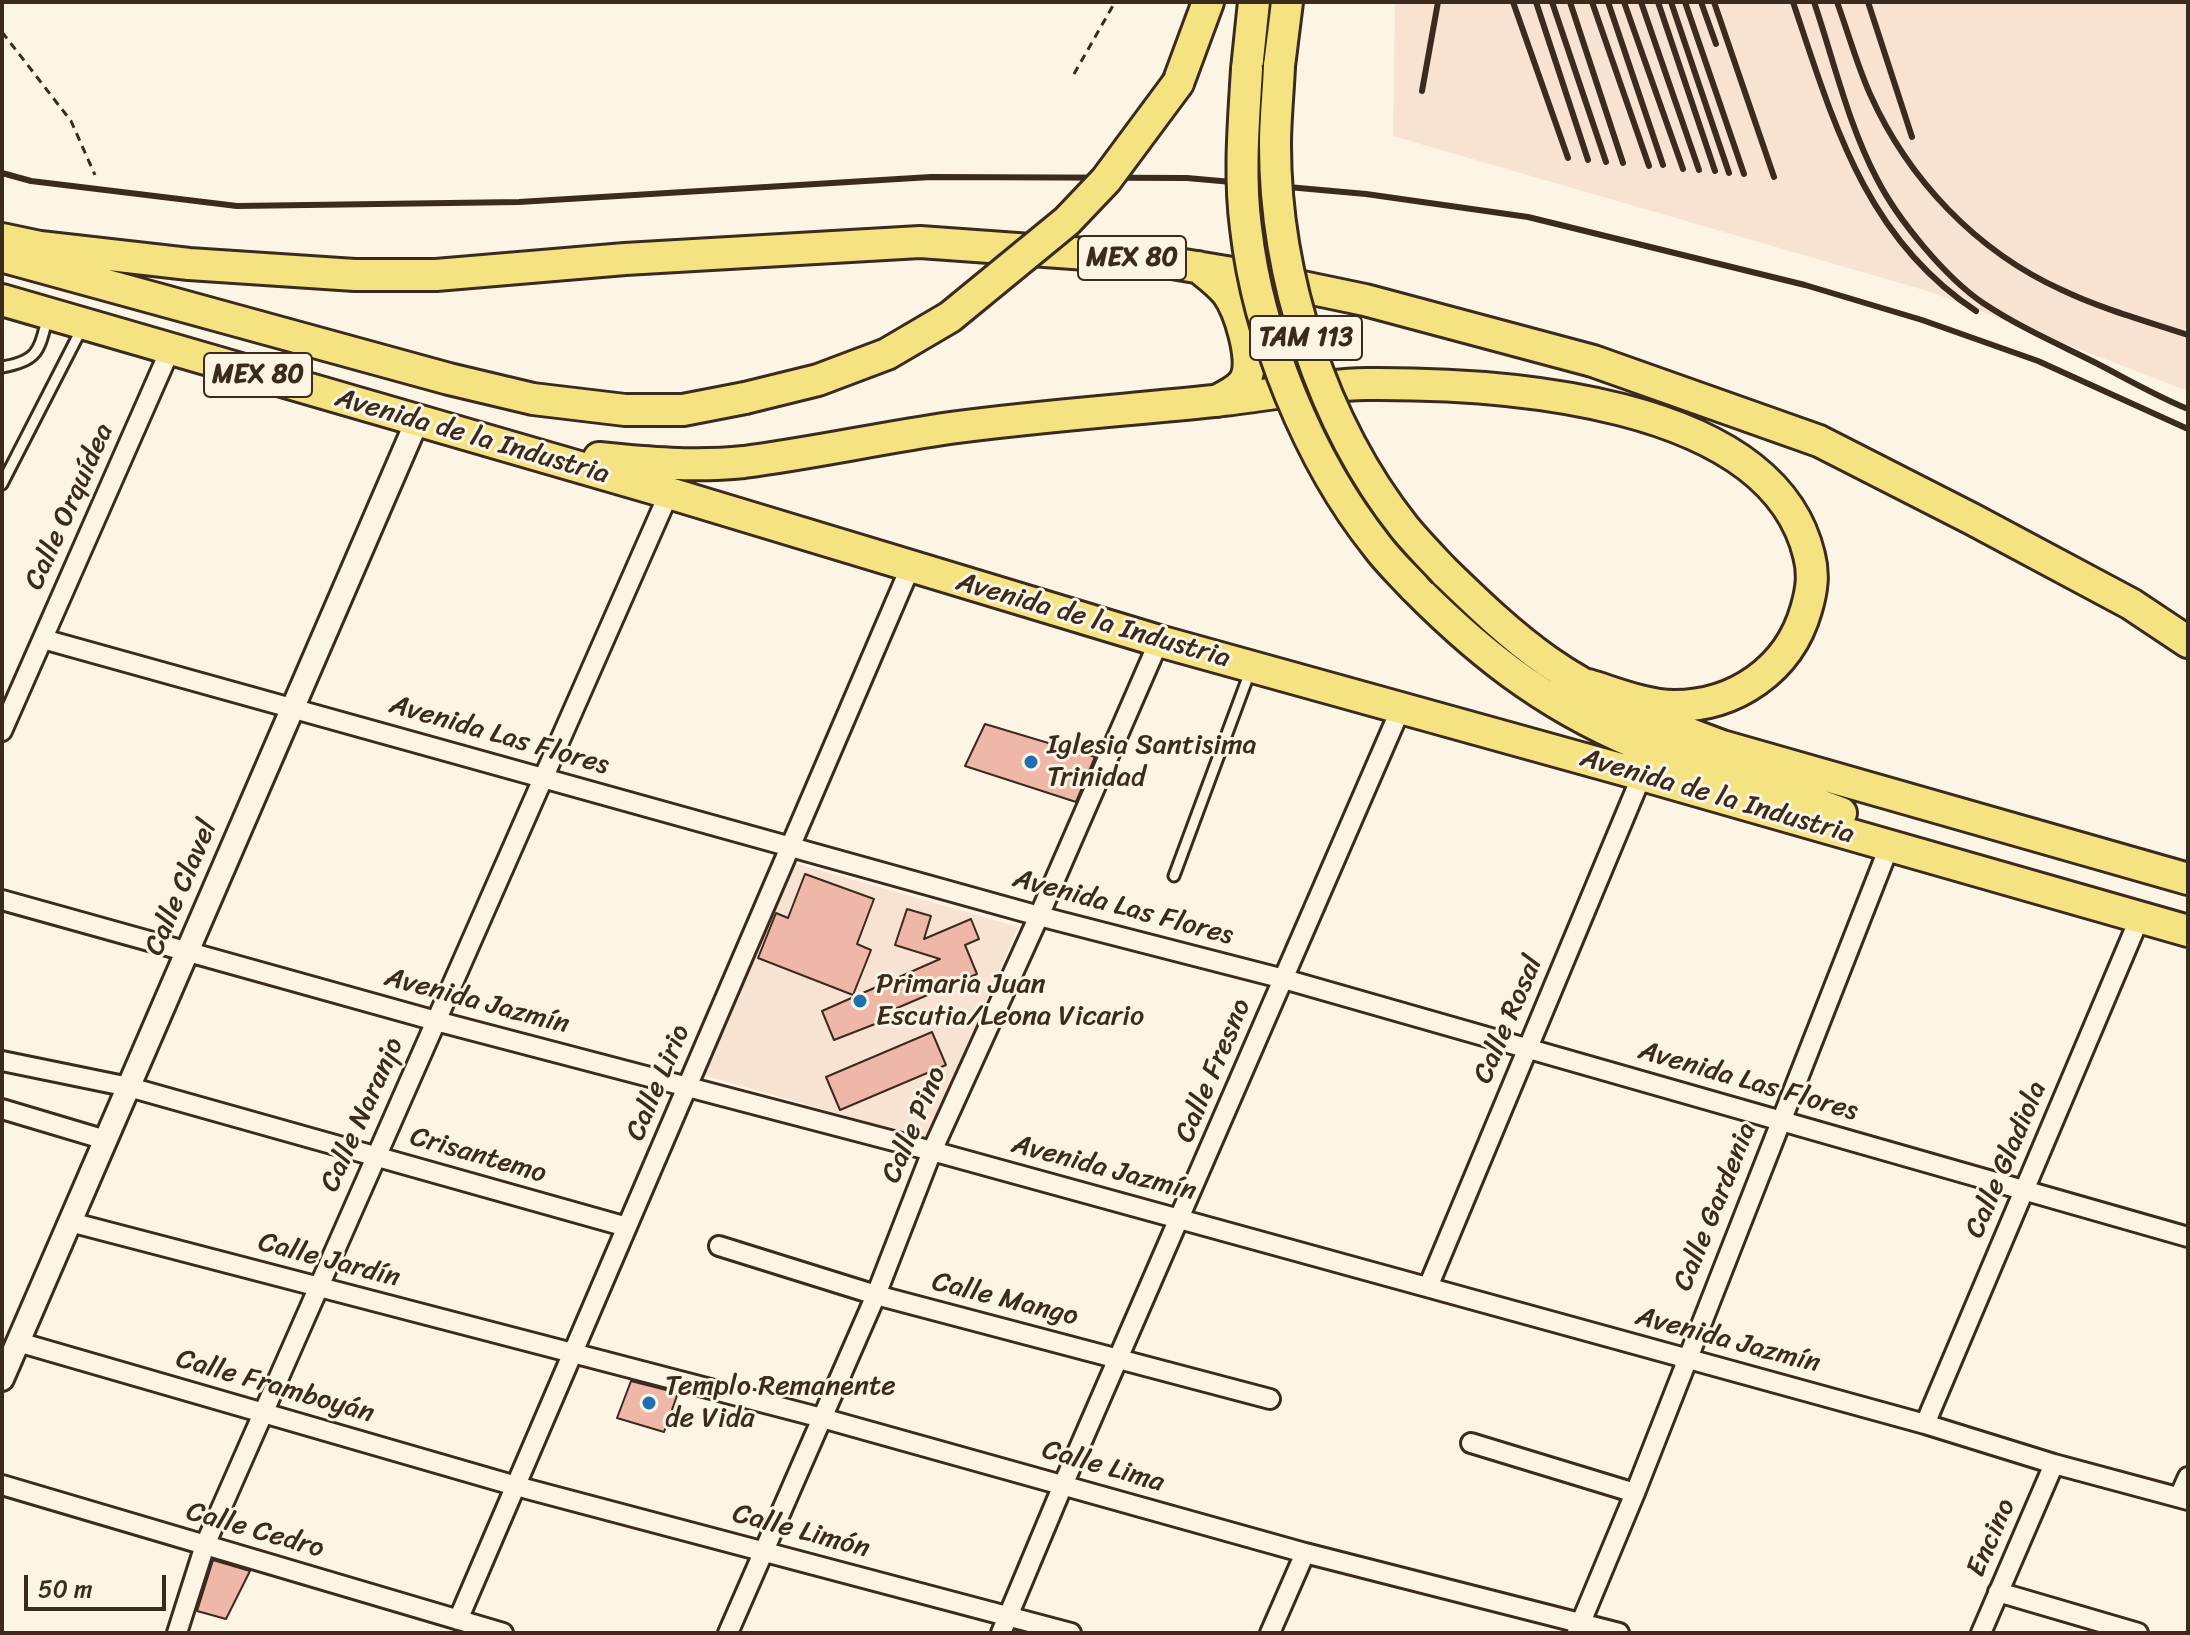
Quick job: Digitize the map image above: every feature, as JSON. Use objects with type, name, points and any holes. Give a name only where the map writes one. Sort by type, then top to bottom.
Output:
[{"type":"highway","points":[[2,257],[533,399],[625,410],[683,410],[745,398],[818,380],[887,354],[950,317],[1077,210],[1106,180],[1178,83],[1208,2]]},
{"type":"highway","points":[[1254,2],[1243,148],[1245,226],[1254,276],[1275,359],[1316,451],[1376,545],[1452,625],[1489,658],[1536,692],[1592,723],[1655,751],[1839,812],[1889,847]]},
{"type":"highway","name":"TAM 113","points":[[1287,2],[1279,66],[1275,146],[1278,197],[1297,309],[1314,364],[1338,418],[1373,481],[1404,527],[1490,615],[1547,661],[1588,685]]},
{"type":"highway","name":"MEX 80","points":[[2,239],[40,247],[189,264],[355,275],[436,275],[625,259],[920,242],[1142,258],[1198,267],[1365,300],[1593,361],[1819,441],[2118,597],[2188,642]]},
{"type":"highway","points":[[1198,267],[1215,280],[1235,306],[1248,355],[1249,367],[1240,387],[1217,401]]},
{"type":"highway","name":"Avenida de la Industria","points":[[2,300],[669,493],[1159,641],[2188,931]]},
{"type":"highway","points":[[514,449],[645,463],[742,462],[952,428],[1362,384],[1513,389],[1631,411],[1709,442],[1761,475],[1779,495],[1805,538],[1813,586],[1797,636],[1782,658],[1760,680],[1739,692],[1694,705],[1670,706],[1588,685]]},
{"type":"highway","points":[[1588,685],[1677,730],[1722,746],[2188,879]]},
{"type":"street","name":"Calle Orquídea","points":[[2,731],[170,350]]},
{"type":"street","name":"Calle Clavel","points":[[2,1379],[417,421]]},
{"type":"street","name":"Calle Naranjo","points":[[177,1633],[205,1545],[669,493]]},
{"type":"street","name":"Calle Lirio","points":[[458,1620],[910,568]]},
{"type":"street","name":"Avenida Las Flores","points":[[43,639],[1039,916],[1284,979],[2188,1237]]},
{"type":"street","name":"Calle Pino","points":[[728,1633],[876,1295],[932,1151],[1159,641]]},
{"type":"street","name":"Calle Fresno","points":[[1001,1633],[1401,708]]},
{"type":"street","name":"Calle Rosal","points":[[1428,1287],[1642,775]]},
{"type":"street","name":"Calle Gardenia","points":[[1579,1627],[1635,1493],[1889,847]]},
{"type":"street","name":"Avenida Jazmín","points":[[2,900],[436,1021],[932,1151],[2184,1498]]},
{"type":"street","name":"Calle Gladiola","points":[[1925,1424],[2140,917]]},
{"type":"street","name":"Crisantemo","points":[[2,1061],[129,1087],[627,1227]]},
{"type":"street","points":[[2,1109],[106,1140]]},
{"type":"street","name":"Calle Jardín","points":[[70,1222],[573,1353]]},
{"type":"street","name":"Calle Mango","points":[[719,1246],[876,1295],[1270,1399]]},
{"type":"street","name":"Calle Framboyán","points":[[18,1342],[516,1486]]},
{"type":"street","name":"Calle Lima","points":[[573,1353],[822,1418],[1579,1627],[1619,1633]]},
{"type":"street","points":[[1471,1443],[1635,1493]]},
{"type":"street","name":"Encino","points":[[1981,1633],[2054,1464]]},
{"type":"street","points":[[2184,1498],[2188,1477]]},
{"type":"street","name":"Calle Cedro","points":[[2,1485],[496,1632]]},
{"type":"street","name":"Calle Limón","points":[[516,1486],[1071,1633]]},
{"type":"street","points":[[1270,1633],[1305,1553]]},
{"type":"street","points":[[1998,1592],[2138,1633]]},
{"type":"lane","points":[[4,366],[35,355],[40,348],[48,313]]},
{"type":"lane","points":[[2,484],[85,323]]},
{"type":"lane","points":[[1174,876],[1252,667]]},
{"type":"path","points":[[1074,74],[1115,2]]},
{"type":"path","points":[[2,32],[71,121],[95,175]]},
{"type":"shaded area","points":[[1395,2],[2188,2],[2188,391],[1931,292],[1393,136]]},
{"type":"shaded area","name":"Primaria Juan Escutia/Leona Vicario","points":[[791,862],[1018,927],[927,1139],[703,1075]]},
{"type":"building","name":"Iglesia Santisima Trinidad","points":[[985,724],[1095,757],[1076,802],[965,766]]},
{"type":"building","points":[[805,874],[874,899],[857,944],[871,950],[853,995],[758,958],[776,913],[788,918]]},
{"type":"building","points":[[907,909],[931,916],[924,939],[971,919],[979,939],[965,945],[977,974],[890,1011],[893,1017],[834,1040],[822,1011],[940,959],[895,945]]},
{"type":"building","points":[[932,1032],[946,1065],[840,1110],[826,1077]]},
{"type":"building","name":"Templo Remanente de Vida","points":[[631,1381],[678,1393],[664,1432],[617,1418]]},
{"type":"building","points":[[213,1560],[250,1571],[226,1619],[197,1611]]},
{"type":"railway","points":[[1422,91],[1438,2]]},
{"type":"railway","points":[[1513,2],[1568,158]]},
{"type":"railway","points":[[1536,2],[1588,160]]},
{"type":"railway","points":[[1552,2],[1606,162]]},
{"type":"railway","points":[[1570,2],[1623,163]]},
{"type":"railway","points":[[1592,2],[1649,166]]},
{"type":"railway","points":[[1608,2],[1663,165]]},
{"type":"railway","points":[[1624,2],[1683,169]]},
{"type":"railway","points":[[1641,2],[1699,170]]},
{"type":"railway","points":[[1658,2],[1715,171]]},
{"type":"railway","points":[[1671,2],[1729,173]]},
{"type":"railway","points":[[1685,2],[1744,174]]},
{"type":"railway","points":[[1701,2],[1716,44]]},
{"type":"railway","points":[[1714,2],[1774,177]]},
{"type":"railway","points":[[1793,2],[1839,133],[1880,213],[1906,249],[1938,282],[1976,311]]},
{"type":"railway","points":[[1814,2],[1867,158],[1897,212],[1938,263],[1968,292],[2010,320],[2188,409]]},
{"type":"railway","points":[[1837,2],[1865,83],[1886,125],[1925,183],[1973,233],[2001,255],[2062,290],[2188,335]]},
{"type":"railway","points":[[1868,2],[1912,137]]},
{"type":"railway","points":[[2,173],[31,181],[237,206],[519,202],[931,177],[1187,178],[1366,194],[1528,217],[1805,285],[1922,320],[2038,361],[2188,429]]},
{"type":"place","name":"Iglesia Santisima Trinidad","points":[[1031,762]]},
{"type":"place","name":"Primaria Juan Escutia/Leona Vicario","points":[[860,1001]]},
{"type":"place","name":"Templo Remanente de Vida","points":[[649,1403]]}]
